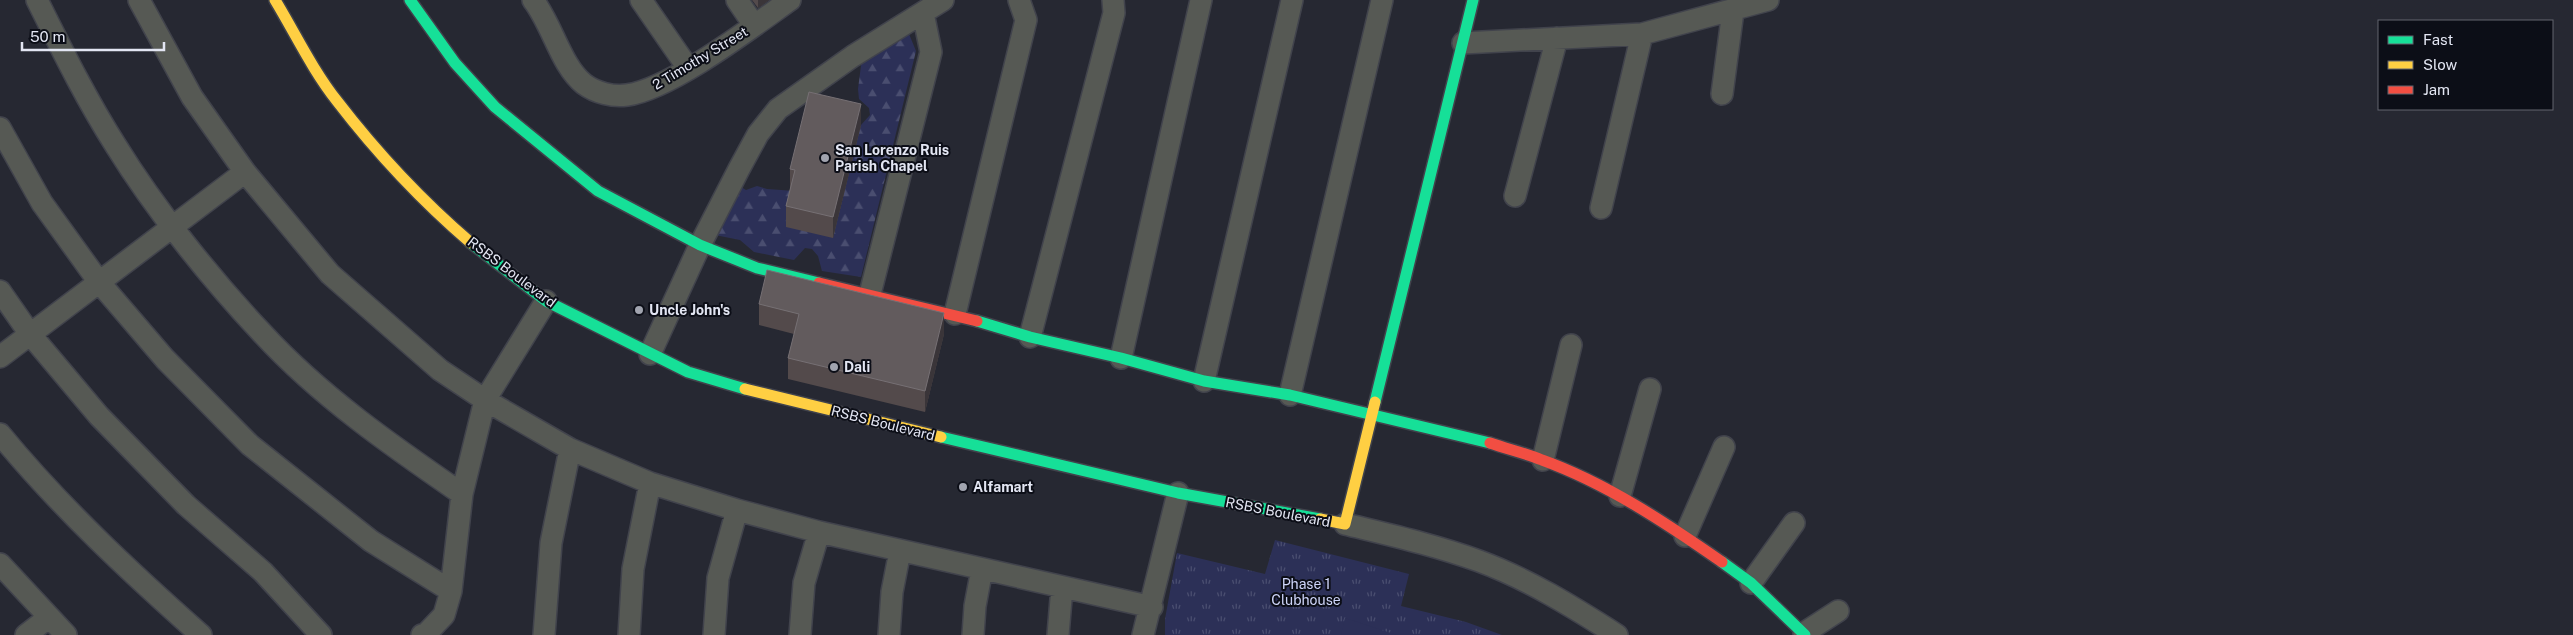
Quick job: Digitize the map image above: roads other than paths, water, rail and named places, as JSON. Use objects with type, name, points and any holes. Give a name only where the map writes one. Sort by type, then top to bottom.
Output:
[{"type":"street","points":[[37,0],[79,84],[116,148],[172,226],[262,334],[319,388],[399,451],[462,494]]},
{"type":"street","points":[[140,0],[192,97],[245,172],[330,274],[440,370],[485,400],[570,449],[650,483],[737,510],[819,532],[1152,607]]},
{"type":"street","name":"RSBS Boulevard","points":[[274,0],[336,100],[385,158],[439,215],[482,252],[546,301],[688,372],[743,389],[1178,493],[1345,524],[1420,542],[1479,561],[1546,592],[1617,635]]},
{"type":"street","points":[[410,0],[445,50],[495,107],[598,191],[700,245],[757,268],[955,314],[1030,337],[1121,358],[1204,381],[1290,395],[1373,414],[1489,443],[1543,460],[1620,496],[1685,536],[1751,583],[1804,634],[1838,611]]},
{"type":"street","name":"2 Timothy Street","points":[[533,0],[573,72],[584,84],[604,94],[626,95],[649,90],[688,68],[790,0]]},
{"type":"street","points":[[640,0],[688,68]]},
{"type":"street","points":[[737,0],[754,25]]},
{"type":"street","points":[[650,354],[700,245],[758,134],[778,109],[852,56],[943,0]]},
{"type":"street","points":[[955,314],[1026,20],[1019,0]]},
{"type":"street","points":[[1030,337],[1114,13],[1113,0]]},
{"type":"street","points":[[1121,358],[1201,0]]},
{"type":"street","points":[[1204,381],[1292,0]]},
{"type":"street","points":[[1290,395],[1382,0]]},
{"type":"street","points":[[1345,524],[1472,0]]},
{"type":"street","points":[[1463,43],[1642,34],[1733,11],[1768,0]]},
{"type":"street","points":[[1722,94],[1733,11]]},
{"type":"street","points":[[870,294],[931,52],[923,13]]},
{"type":"street","points":[[1600,208],[1642,34]]},
{"type":"street","points":[[1515,196],[1557,38]]},
{"type":"street","points":[[0,128],[42,203],[99,282],[165,359],[250,445],[371,540],[451,591]]},
{"type":"street","points":[[0,357],[245,172]]},
{"type":"street","points":[[0,291],[30,334],[99,416],[186,505],[263,572],[321,635]]},
{"type":"street","points":[[422,635],[426,634],[444,615],[451,591],[462,494],[485,400],[546,301]]},
{"type":"street","points":[[1543,460],[1571,345]]},
{"type":"street","points":[[1620,496],[1650,389]]},
{"type":"street","points":[[0,434],[31,472],[140,580],[201,635]]},
{"type":"street","points":[[1685,536],[1724,447]]},
{"type":"street","points":[[544,635],[551,543],[570,449]]},
{"type":"street","points":[[629,635],[633,569],[650,483]]},
{"type":"street","points":[[1143,635],[1152,607],[1178,493]]},
{"type":"street","points":[[714,635],[718,578],[737,510]]},
{"type":"street","points":[[1751,583],[1794,523]]},
{"type":"street","points":[[800,635],[804,583],[819,532]]},
{"type":"street","points":[[889,635],[892,592],[900,551]]},
{"type":"street","points":[[0,564],[48,618],[66,635]]},
{"type":"street","points":[[972,635],[982,569]]},
{"type":"street","points":[[1058,635],[1062,587]]},
{"type":"street","points":[[26,635],[48,618]]},
{"type":"place","name":"San Lorenzo Ruis Parish Chapel","points":[[825,158]]},
{"type":"place","name":"Uncle John's","points":[[639,310]]},
{"type":"place","name":"Dali","points":[[834,367]]},
{"type":"place","name":"Alfamart","points":[[963,487]]},
{"type":"park label","name":"Phase 1 Clubhouse","points":[[1306,592]]}]
